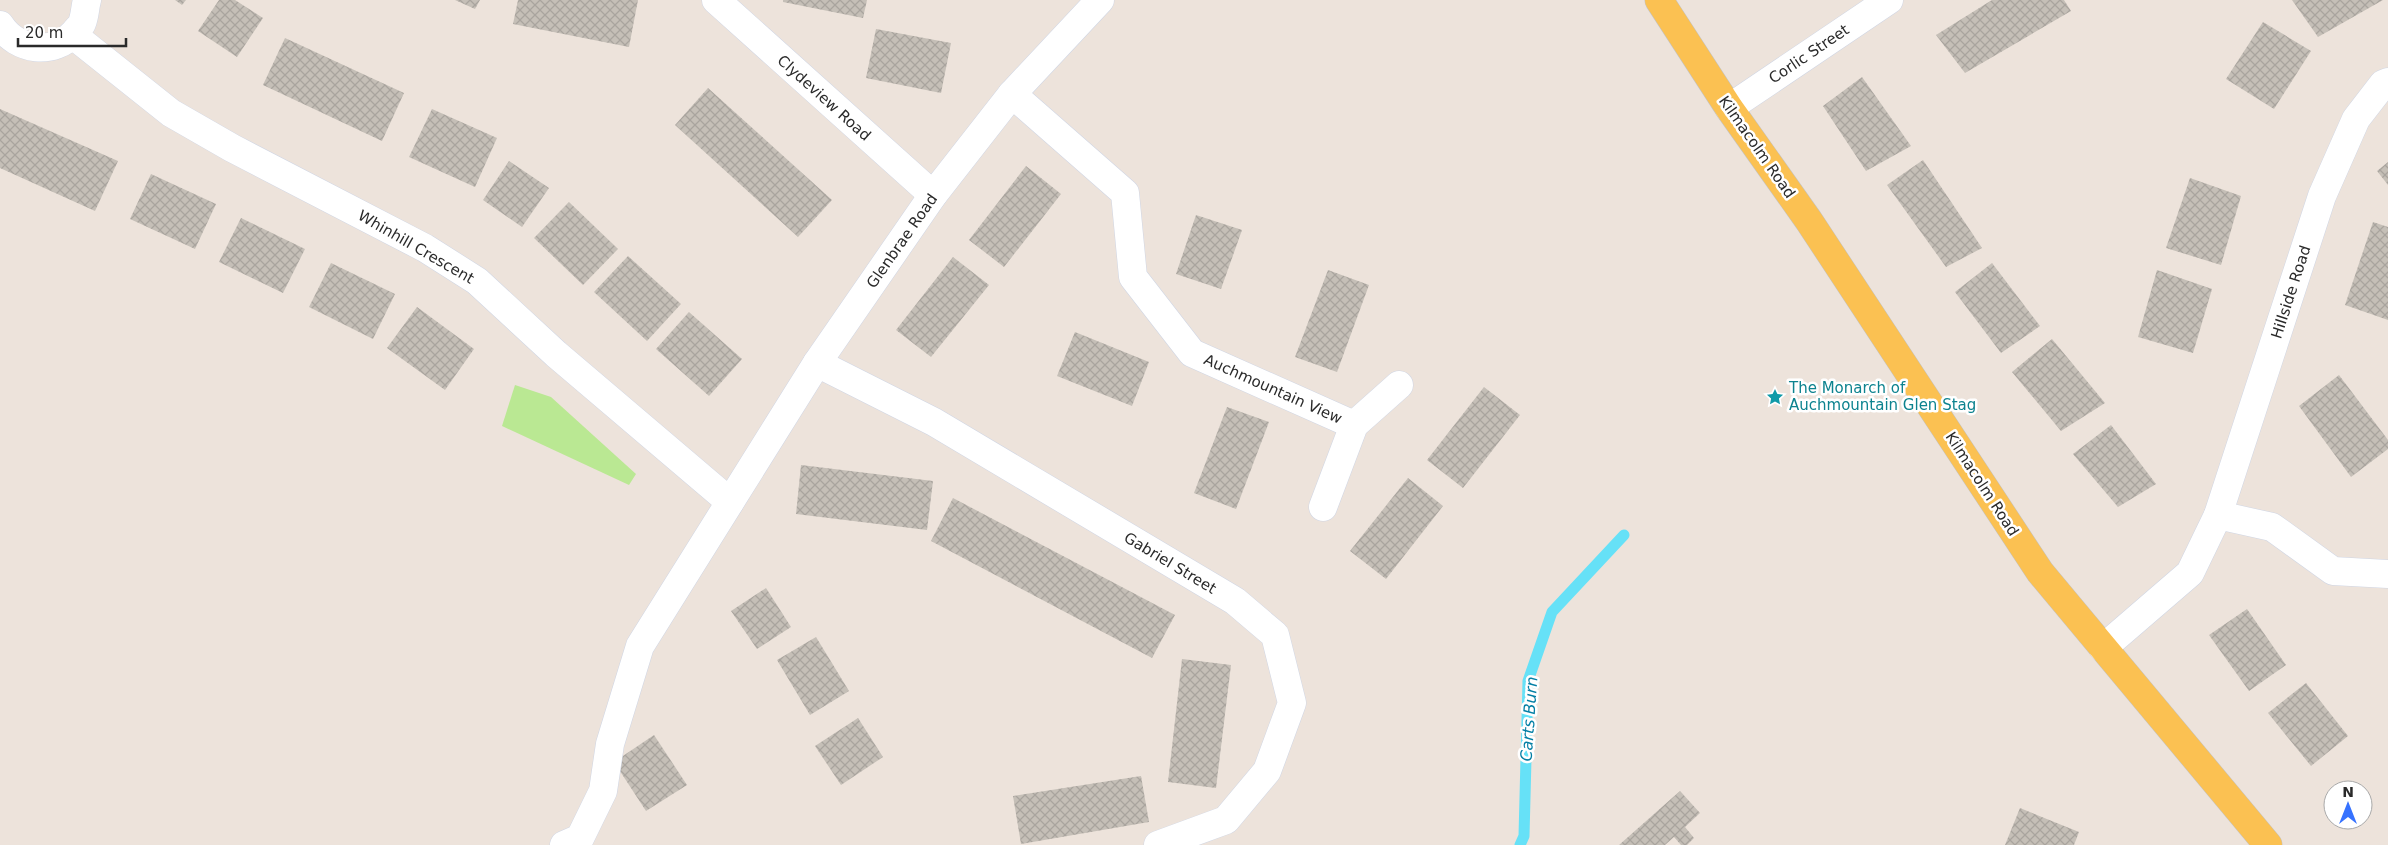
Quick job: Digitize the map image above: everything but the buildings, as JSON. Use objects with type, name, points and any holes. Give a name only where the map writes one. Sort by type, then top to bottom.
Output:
[{"type":"main road","name":"Kilmacolm Road","points":[[1659,0],[1729,108],[1809,221],[2040,572],[2268,845]]},
{"type":"street","points":[[0,25],[9,37],[28,47],[55,47],[68,40],[82,24],[87,0]]},
{"type":"street","name":"Clydeview Road","points":[[716,0],[933,195]]},
{"type":"street","name":"Glenbrae Road","points":[[564,845],[580,838],[603,791],[610,744],[640,646],[816,363],[933,195],[1012,94],[1100,0]]},
{"type":"street","name":"Corlic Street","points":[[1729,108],[1889,0]]},
{"type":"street","name":"Whinhill Crescent","points":[[73,34],[171,113],[232,148],[425,248],[477,281],[556,354],[730,502]]},
{"type":"street","name":"Hillside Road","points":[[2103,648],[2190,573],[2218,515],[2322,196],[2356,119],[2383,84],[2388,82]]},
{"type":"street","name":"Auchmountain View","points":[[1012,94],[1125,193],[1133,277],[1192,352],[1354,425]]},
{"type":"street","name":"Gabriel Street","points":[[816,363],[934,422],[1236,601],[1275,635],[1292,703],[1267,771],[1226,820],[1158,845]]},
{"type":"street","name":"Auchmountain View","points":[[1323,507],[1354,425],[1399,385]]},
{"type":"street","points":[[2218,515],[2272,527],[2333,571],[2388,574]]},
{"type":"green space","points":[[515,385],[551,397],[636,474],[629,485],[502,426]]},
{"type":"waterway","name":"Carts Burn","points":[[1520,845],[1524,836],[1528,681],[1552,612],[1624,535]]},
{"type":"place","name":"The Monarch of Auchmountain Glen Stag","points":[[1775,397]]}]
